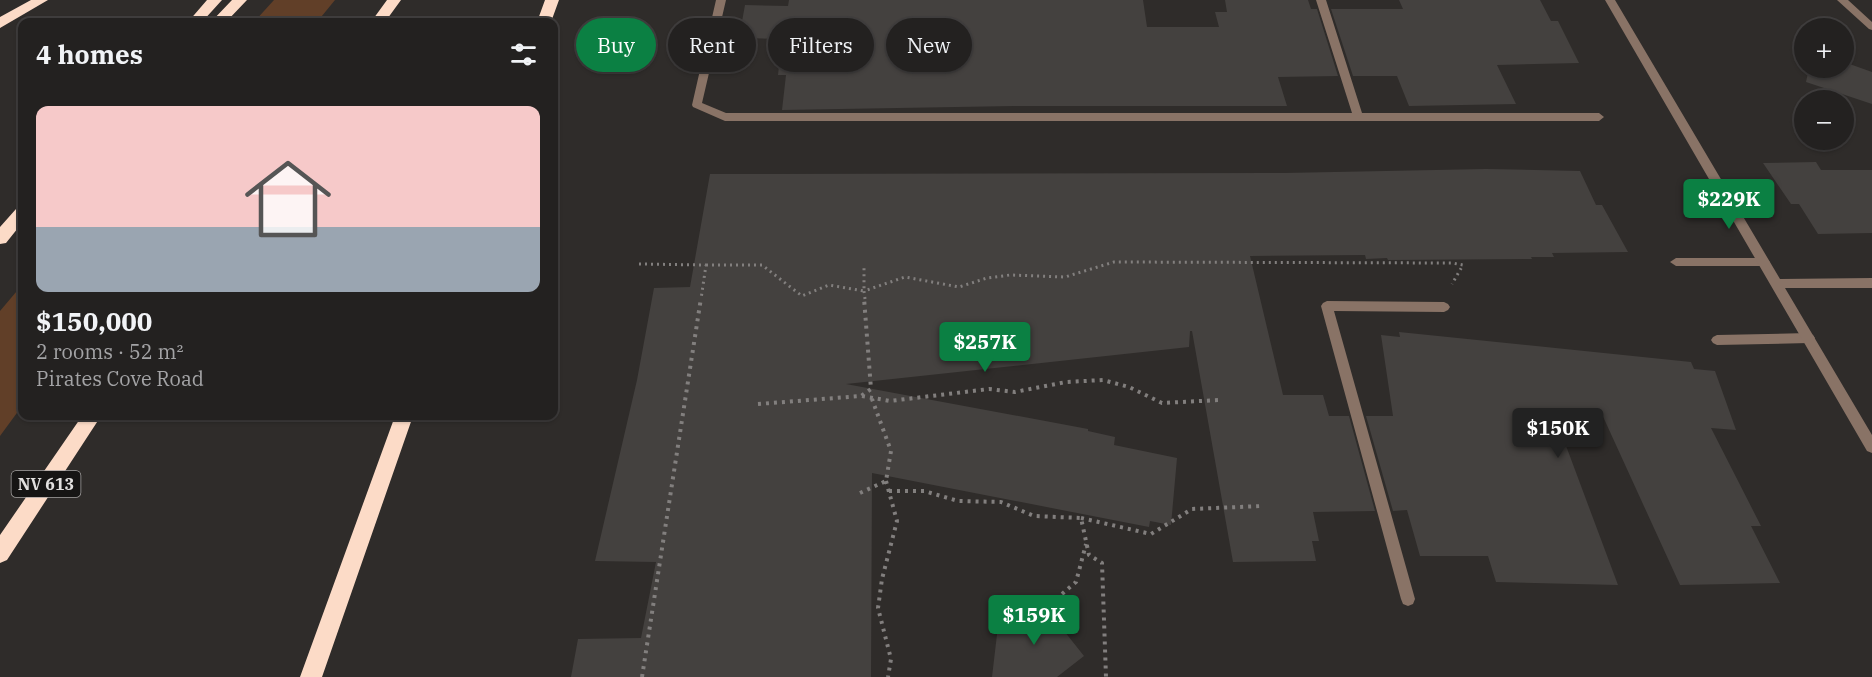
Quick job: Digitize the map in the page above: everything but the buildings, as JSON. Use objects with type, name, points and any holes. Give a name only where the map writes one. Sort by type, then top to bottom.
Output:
[{"type":"highway","points":[[0,23],[41,0]]},
{"type":"highway","points":[[199,18],[215,0]]},
{"type":"highway","points":[[222,18],[240,0]]},
{"type":"highway","points":[[381,18],[394,0]]},
{"type":"highway","points":[[545,18],[552,0]]},
{"type":"highway","points":[[0,238],[18,218]]},
{"type":"highway","points":[[0,251],[18,232]]},
{"type":"highway","name":"NV 613","points":[[0,553],[89,420]]},
{"type":"highway","points":[[310,677],[403,420]]},
{"type":"street","points":[[721,0],[697,105],[725,117],[1599,117]]},
{"type":"street","points":[[1321,0],[1358,116]]},
{"type":"street","points":[[1610,0],[1872,447]]},
{"type":"street","points":[[1842,0],[1872,27]]},
{"type":"street","points":[[1676,262],[1764,262]]},
{"type":"street","points":[[1777,284],[1872,283]]},
{"type":"street","points":[[1408,599],[1327,306],[1444,307]]},
{"type":"street","points":[[1717,340],[1809,338]]},
{"type":"path","points":[[639,264],[762,265],[802,296],[828,285],[864,291],[905,277],[959,287],[987,278],[1010,275],[1065,277],[1114,262],[1418,262],[1452,263],[1463,266],[1450,286],[1444,307]]},
{"type":"path","points":[[642,677],[706,265]]},
{"type":"path","points":[[861,396],[871,388],[864,265]]},
{"type":"path","points":[[758,404],[861,396],[890,401],[989,388],[1014,392],[1066,382],[1103,380],[1129,387],[1162,403],[1220,400]]},
{"type":"path","points":[[872,398],[891,451],[886,482],[897,521],[882,579],[878,608],[891,659],[888,677]]},
{"type":"path","points":[[860,493],[886,482]]},
{"type":"path","points":[[889,491],[924,492],[958,501],[1001,502],[1034,516],[1082,519],[1151,534],[1192,509],[1262,506]]},
{"type":"path","points":[[1082,519],[1089,555],[1102,563],[1106,677]]},
{"type":"path","points":[[1062,594],[1076,582],[1086,541]]},
{"type":"shaded area","points":[[274,0],[335,0],[320,18],[258,18]]},
{"type":"shaded area","points":[[18,290],[18,411],[0,436],[0,311]]}]
